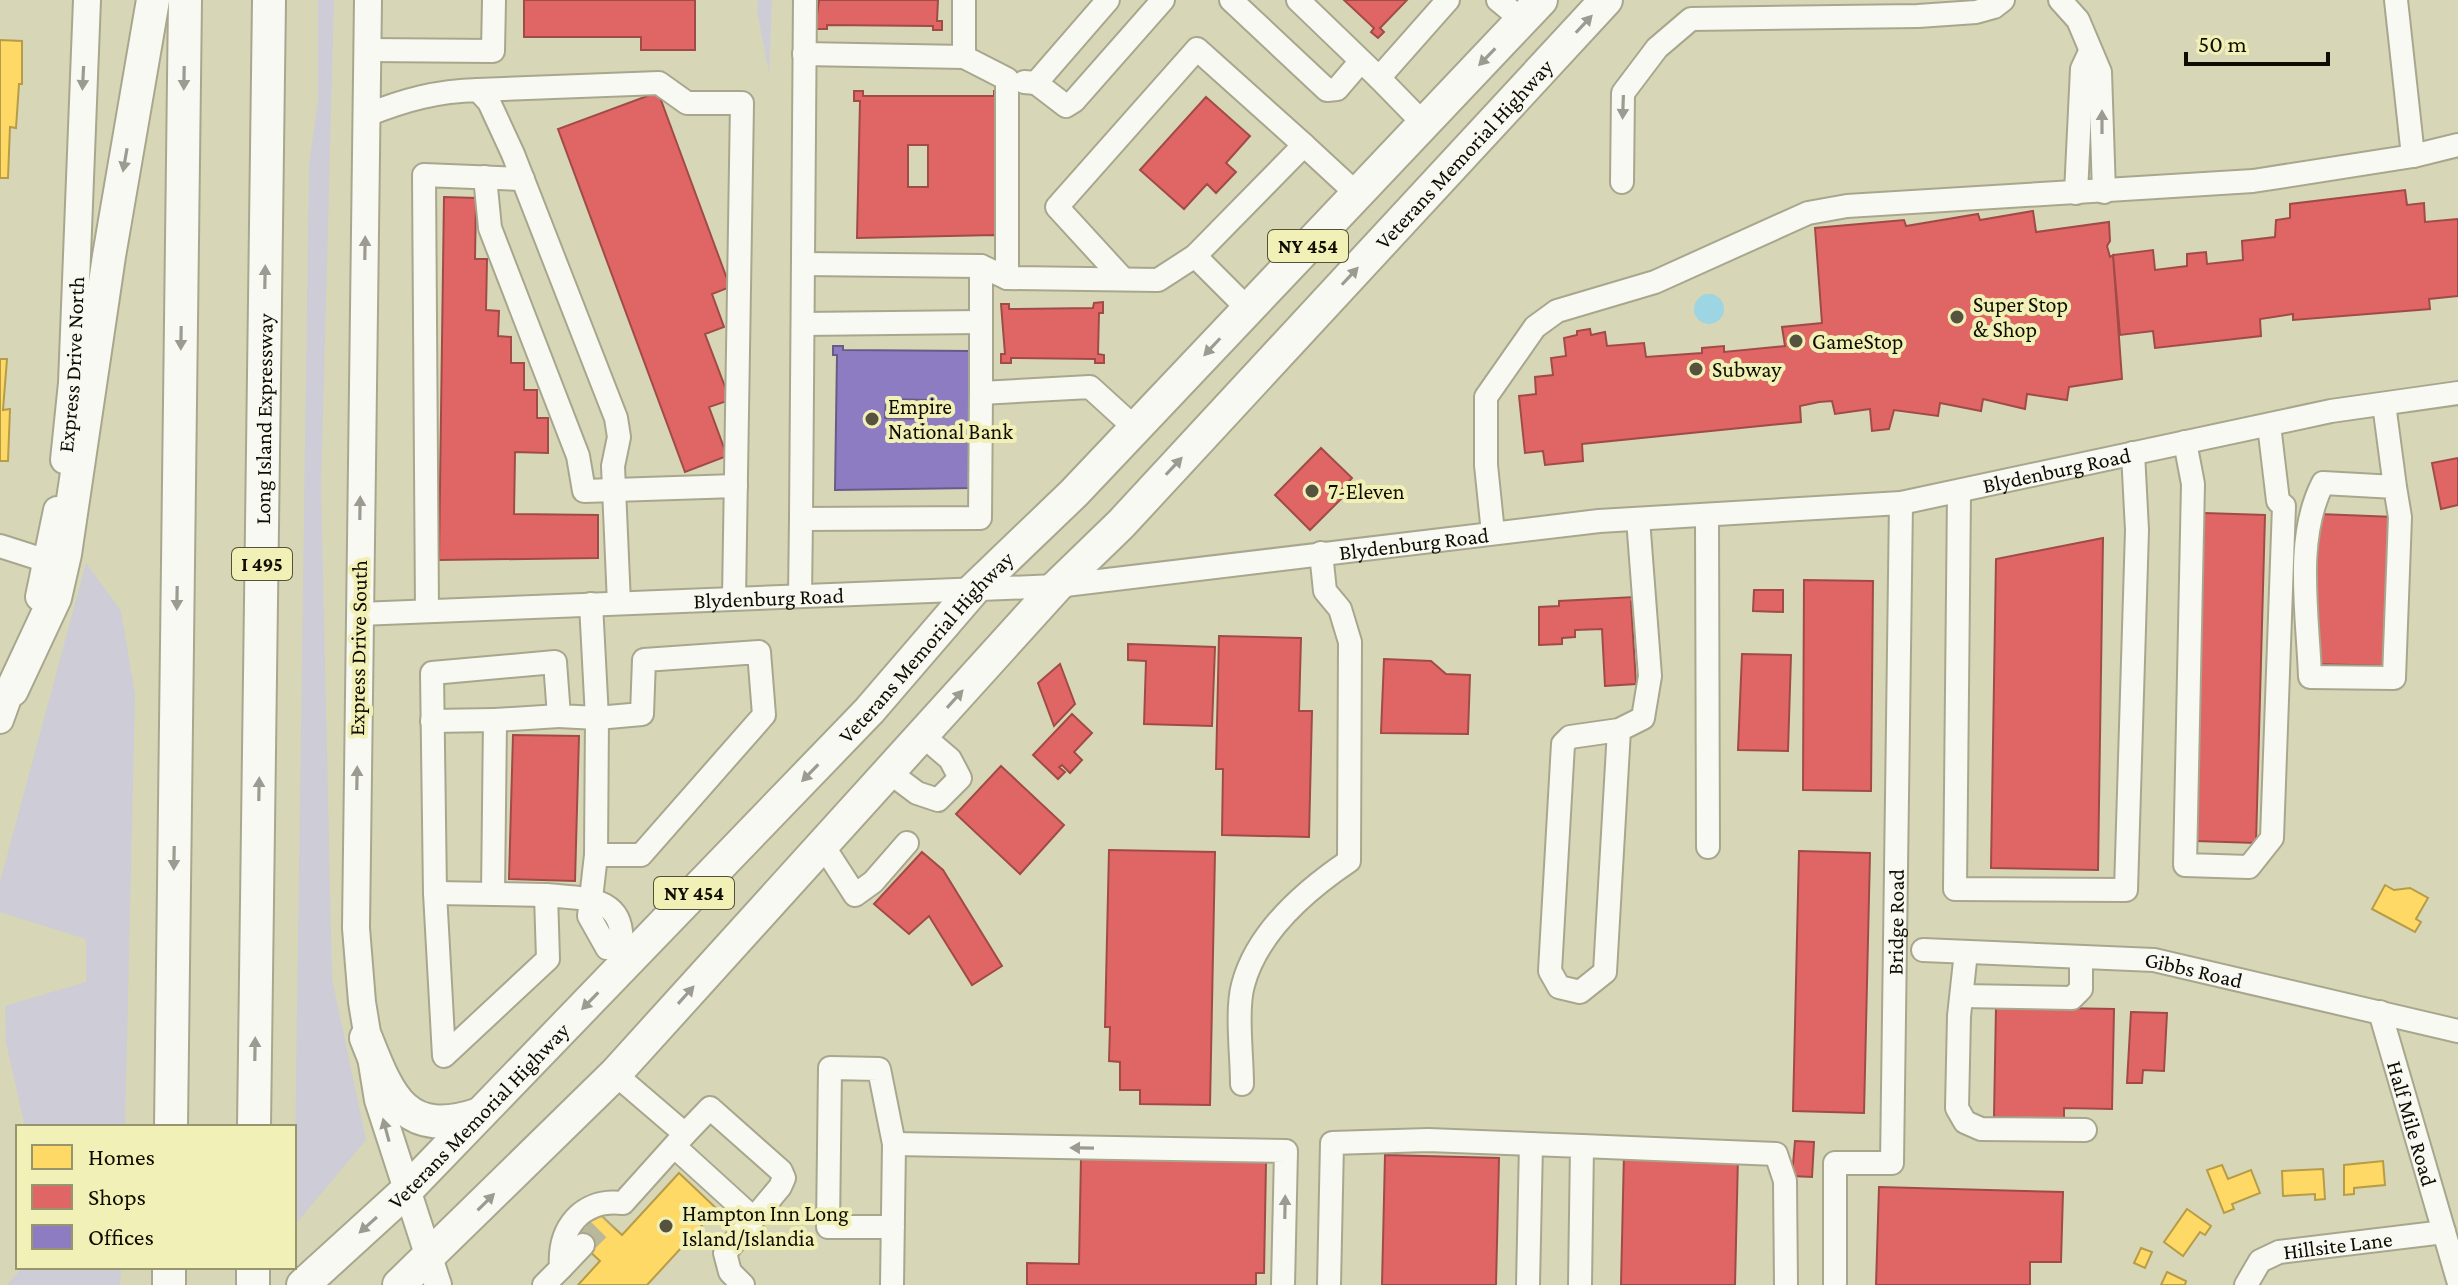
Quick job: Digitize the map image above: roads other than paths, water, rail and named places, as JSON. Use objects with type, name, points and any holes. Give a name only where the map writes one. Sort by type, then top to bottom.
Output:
[{"type":"highway","points":[[12,690],[55,598],[65,554],[109,256],[153,0]]},
{"type":"highway","points":[[171,1125],[185,0]]},
{"type":"highway","name":"Long Island Expressway","points":[[254,1125],[269,0]]},
{"type":"highway","name":"Veterans Memorial Highway","points":[[399,1285],[434,1271],[1057,586],[1121,524],[1606,0]]},
{"type":"highway","name":"Veterans Memorial Highway","points":[[303,1285],[405,1192],[626,952],[869,711],[974,589],[1135,428],[1424,124],[1521,7]]},
{"type":"highway","points":[[366,1038],[391,1095],[416,1118],[450,1123],[480,1114]]},
{"type":"main road","name":"Express Drive North","points":[[0,720],[12,690],[47,561],[61,484],[72,383],[87,0]]},
{"type":"main road","name":"Express Drive South","points":[[368,0],[355,917],[366,1038],[378,1100],[405,1192],[434,1271]]},
{"type":"street","points":[[368,50],[493,51],[494,0]]},
{"type":"street","points":[[800,596],[805,0]]},
{"type":"street","points":[[964,0],[964,57]]},
{"type":"street","points":[[1036,83],[1108,0]]},
{"type":"street","points":[[804,54],[964,57],[1007,79],[1036,83],[1059,104],[1066,106],[1074,101],[1163,0]]},
{"type":"street","points":[[1231,0],[1327,90],[1337,89],[1361,61]]},
{"type":"street","points":[[1298,0],[1424,124]]},
{"type":"street","points":[[1379,78],[1448,0]]},
{"type":"street","points":[[1622,182],[1623,93],[1657,48],[1691,19],[1759,9],[1951,4],[1994,7],[2003,0]]},
{"type":"street","points":[[2060,0],[2078,20],[2089,54],[2100,72],[2104,192]]},
{"type":"street","points":[[2396,0],[2413,156]]},
{"type":"street","points":[[1123,279],[1057,207],[1197,49],[1357,194]]},
{"type":"street","points":[[2076,193],[2082,69],[2089,54]]},
{"type":"street","points":[[1007,79],[1007,278]]},
{"type":"street","points":[[367,115],[409,98],[446,91],[659,83],[687,103],[742,103],[734,598]]},
{"type":"street","points":[[478,90],[489,102],[523,179],[616,418],[619,437],[613,466],[619,603]]},
{"type":"street","points":[[804,264],[981,266],[1007,278],[1158,280],[1195,256],[1304,145]]},
{"type":"street","points":[[1493,533],[1486,465],[1486,397],[1535,327],[1557,311],[1655,282],[1808,213],[1847,206],[2253,181],[2413,156],[2458,145]]},
{"type":"street","points":[[427,611],[424,175],[523,179]]},
{"type":"street","points":[[485,177],[490,228],[578,456],[584,491],[736,486]]},
{"type":"street","points":[[1195,256],[1248,309]]},
{"type":"street","points":[[801,519],[980,518],[981,266]]},
{"type":"street","points":[[803,324],[980,322]]},
{"type":"street","points":[[981,393],[1090,387],[1135,428]]},
{"type":"street","name":"Blydenburg Road","points":[[359,614],[1057,586],[1493,533],[1638,519],[1901,503],[2269,425],[2458,393]]},
{"type":"street","points":[[2384,404],[2400,517],[2394,678],[2310,677],[2306,568],[2310,507],[2323,483],[2395,487]]},
{"type":"street","points":[[2185,442],[2193,484],[2185,865],[2249,867],[2272,838],[2284,506],[2278,501],[2269,425]]},
{"type":"street","points":[[1959,493],[1955,889],[2126,890],[2137,530],[2133,453]]},
{"type":"street","name":"Bridge Road","points":[[1835,1285],[1835,1163],[1892,1163],[1901,503]]},
{"type":"street","points":[[1707,517],[1708,847]]},
{"type":"street","points":[[1619,730],[1605,972],[1580,992],[1559,987],[1550,971],[1563,744],[1570,737],[1619,730],[1643,718],[1650,676],[1638,519]]},
{"type":"street","points":[[0,546],[47,561]]},
{"type":"street","points":[[1242,1084],[1242,987],[1259,949],[1308,889],[1349,861],[1350,642],[1340,609],[1325,591],[1321,553]]},
{"type":"street","points":[[591,604],[597,718],[596,855],[594,900],[589,916],[607,948],[626,952]]},
{"type":"street","points":[[432,721],[559,716],[597,718],[642,714],[644,660],[759,652],[764,715],[641,855],[596,855]]},
{"type":"street","points":[[546,895],[548,959],[444,1056],[435,893],[432,673],[555,662],[559,716]]},
{"type":"street","points":[[493,894],[495,720]]},
{"type":"street","points":[[889,772],[917,793],[938,800],[960,778],[950,759],[922,735]]},
{"type":"street","points":[[822,844],[855,895],[873,882],[907,843]]},
{"type":"street","points":[[435,893],[546,895],[594,900]]},
{"type":"street","name":"Gibbs Road","points":[[1923,950],[2154,960],[2458,1031]]},
{"type":"street","points":[[1966,952],[1957,1108],[1965,1122],[1981,1129],[2085,1130]]},
{"type":"street","points":[[1962,996],[2072,998],[2081,989],[2081,957]]},
{"type":"street","name":"Half Mile Road","points":[[2380,1012],[2458,1280]]},
{"type":"street","points":[[892,1285],[893,1227],[894,1144],[879,1069],[830,1068],[828,1227],[893,1227]]},
{"type":"street","points":[[615,1074],[753,1218]]},
{"type":"street","points":[[607,1221],[710,1108],[781,1171],[784,1178],[780,1187],[725,1253],[730,1272],[743,1285]]},
{"type":"street","points":[[1329,1285],[1332,1143],[1428,1140],[1649,1146],[1776,1154],[1785,1181],[1786,1285]]},
{"type":"street","points":[[894,1144],[1286,1151],[1283,1285]]},
{"type":"street","points":[[1528,1285],[1531,1144]]},
{"type":"street","points":[[1580,1285],[1582,1146]]},
{"type":"street","points":[[561,1268],[560,1250],[565,1232],[577,1215],[592,1204],[623,1203]]},
{"type":"street","name":"Hillsite Lane","points":[[2246,1285],[2260,1261],[2279,1252],[2444,1232]]},
{"type":"street","points":[[544,1285],[583,1245]]},
{"type":"water","points":[[1709,294],[1720,298],[1724,309],[1720,320],[1709,324],[1698,320],[1694,309],[1698,298]]},
{"type":"tunnel","points":[[583,1245],[607,1221]]},
{"type":"place","name":"Super Stop & Shop","points":[[1957,317]]},
{"type":"place","name":"GameStop","points":[[1796,341]]},
{"type":"place","name":"Subway","points":[[1696,369]]},
{"type":"place","name":"Empire National Bank","points":[[872,419]]},
{"type":"place","name":"7-Eleven","points":[[1312,491]]},
{"type":"place","name":"Hampton Inn Long Island/Islandia","points":[[666,1226]]}]
